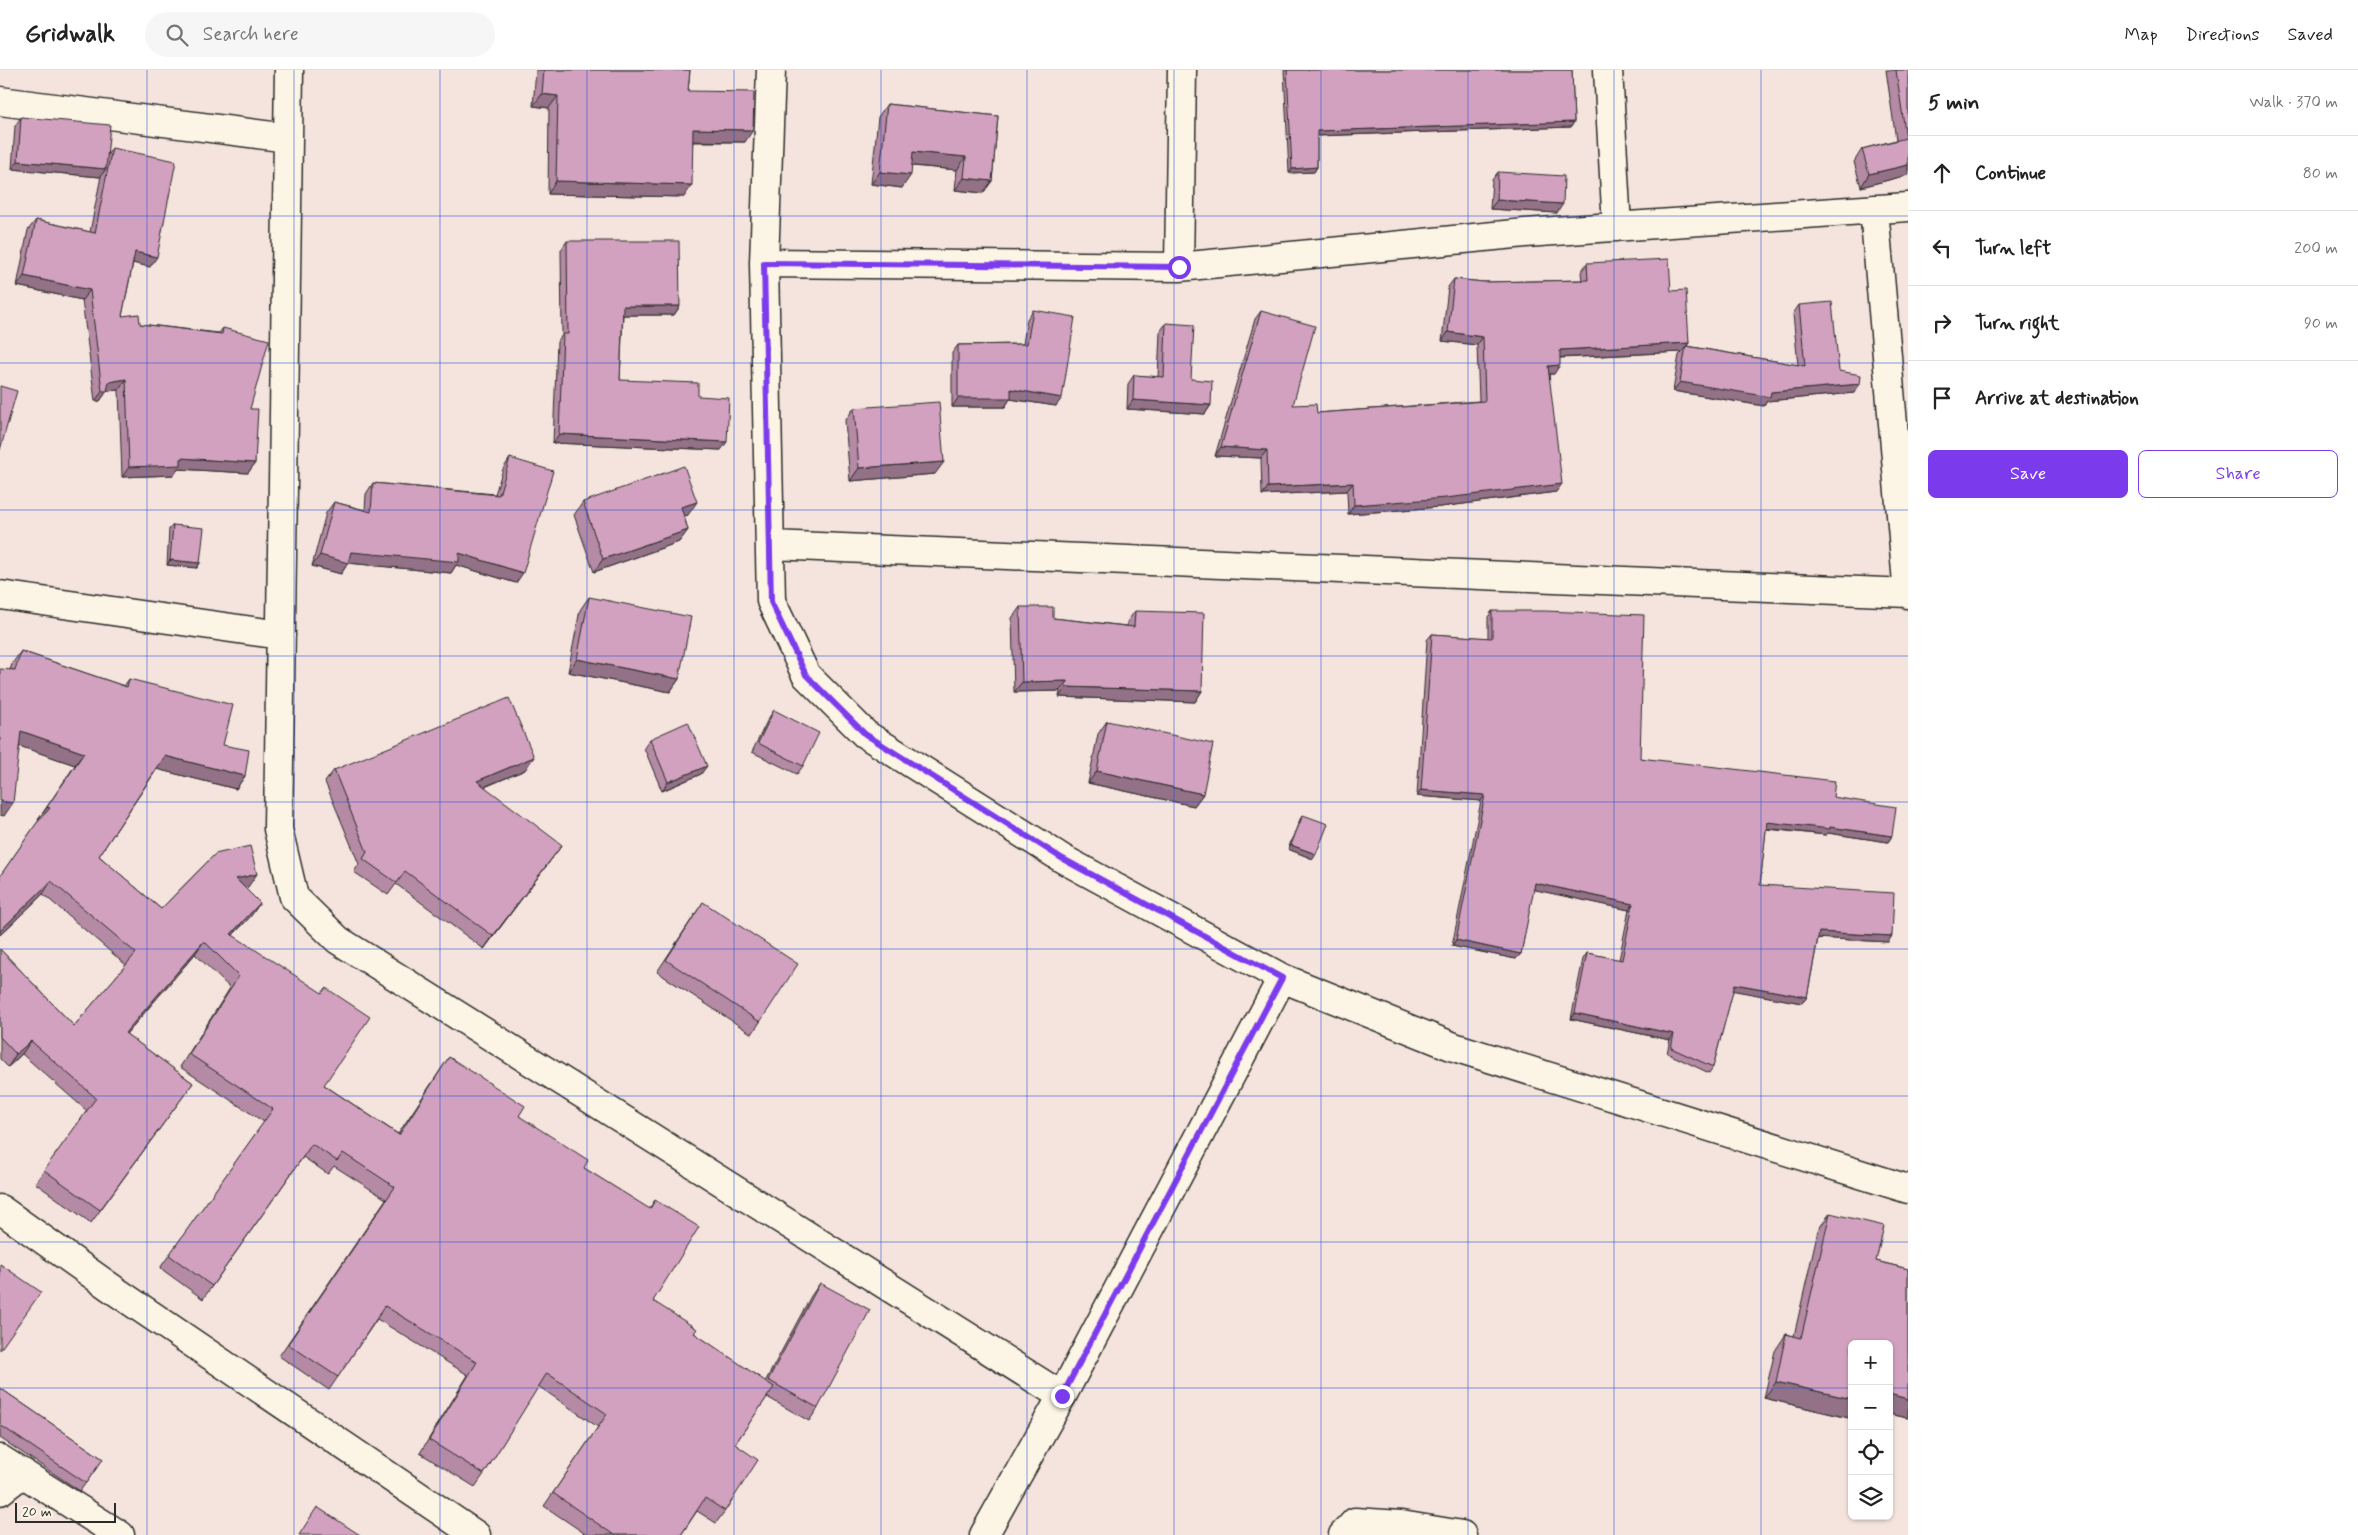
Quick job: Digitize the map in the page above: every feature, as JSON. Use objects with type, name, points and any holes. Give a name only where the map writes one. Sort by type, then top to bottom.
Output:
[{"type":"street","points":[[289,70],[278,829],[294,897],[338,940],[1062,1396]]},
{"type":"street","points":[[771,70],[764,263],[772,545],[771,602],[806,675],[865,734],[1063,859],[1282,978],[1454,1047],[1908,1189]]},
{"type":"street","points":[[1179,267],[1182,70]]},
{"type":"street","points":[[1608,70],[1617,227]]},
{"type":"street","points":[[0,101],[288,138]]},
{"type":"street","points":[[764,263],[1179,267],[1515,234],[1908,207]]},
{"type":"street","points":[[772,545],[1908,594],[1874,209]]},
{"type":"street","points":[[0,595],[281,635]]},
{"type":"street","points":[[984,1535],[1062,1396],[1282,978]]},
{"type":"street","points":[[0,1209],[117,1292],[476,1535]]},
{"type":"street","points":[[0,1459],[120,1535]]},
{"type":"street","points":[[0,1491],[23,1473]]},
{"type":"street","points":[[1343,1535],[1355,1522],[1401,1525],[1462,1535]]},
{"type":"building","points":[[544,70],[690,70],[688,91],[754,92],[753,130],[693,129],[692,185],[556,181],[558,96],[542,94]]},
{"type":"building","points":[[1287,70],[1572,70],[1574,122],[1317,131],[1317,167],[1292,169]]},
{"type":"building","points":[[1896,70],[1908,70],[1908,165],[1869,174],[1862,149],[1906,138]]},
{"type":"building","points":[[887,104],[998,116],[992,181],[964,178],[966,157],[913,152],[911,175],[880,172]]},
{"type":"building","points":[[21,117],[110,125],[106,169],[18,161]]},
{"type":"building","points":[[112,148],[176,161],[157,257],[135,252],[122,316],[139,314],[140,324],[222,334],[223,328],[269,340],[250,409],[258,409],[255,463],[181,458],[181,465],[129,467],[126,379],[109,382],[107,391],[102,391],[90,290],[24,276],[36,220],[95,233]]},
{"type":"building","points":[[1498,172],[1564,176],[1563,204],[1497,200]]},
{"type":"building","points":[[567,241],[679,241],[680,306],[623,306],[620,380],[698,383],[698,396],[729,398],[727,442],[559,434],[563,334],[568,334]]},
{"type":"building","points":[[1669,259],[1671,291],[1686,290],[1689,343],[1560,350],[1560,365],[1548,366],[1562,484],[1446,498],[1354,505],[1353,483],[1268,487],[1267,450],[1221,447],[1261,311],[1315,326],[1293,405],[1316,404],[1317,413],[1485,401],[1483,337],[1448,332],[1454,279],[1484,282],[1588,280],[1587,263]]},
{"type":"building","points":[[1832,302],[1839,371],[1861,375],[1860,384],[1771,392],[1770,397],[1680,382],[1686,346],[1805,366],[1799,305]]},
{"type":"building","points":[[1033,310],[1075,317],[1062,398],[1011,389],[1011,398],[958,398],[958,345],[1027,344]]},
{"type":"building","points":[[1166,323],[1194,325],[1191,379],[1212,381],[1211,405],[1133,400],[1134,375],[1164,377]]},
{"type":"building","points":[[0,386],[17,391],[0,450]]},
{"type":"building","points":[[939,402],[944,462],[859,468],[854,408]]},
{"type":"building","points":[[510,458],[553,471],[523,573],[459,553],[459,562],[351,552],[348,563],[320,555],[334,502],[371,512],[373,483],[499,495]]},
{"type":"building","points":[[684,466],[697,502],[681,507],[688,530],[603,559],[583,502]]},
{"type":"building","points":[[173,525],[204,528],[200,563],[170,560]]},
{"type":"building","points":[[589,597],[691,617],[679,679],[577,659]]},
{"type":"building","points":[[1020,607],[1053,607],[1053,618],[1134,627],[1135,611],[1204,613],[1202,691],[1066,687],[1067,681],[1022,682]]},
{"type":"building","points":[[1492,611],[1644,615],[1640,758],[1835,781],[1833,797],[1896,807],[1892,836],[1830,827],[1830,829],[1767,822],[1760,885],[1894,893],[1892,936],[1819,932],[1807,997],[1735,984],[1713,1067],[1671,1048],[1674,1034],[1575,1013],[1587,953],[1622,960],[1633,904],[1535,883],[1521,954],[1456,940],[1485,795],[1421,790],[1432,634],[1492,638]]},
{"type":"building","points":[[21,651],[127,687],[129,679],[233,705],[223,745],[249,750],[245,776],[165,756],[99,856],[161,909],[215,854],[250,846],[257,874],[236,879],[260,903],[231,934],[322,993],[326,988],[370,1017],[324,1085],[399,1135],[449,1057],[525,1106],[519,1116],[588,1160],[584,1168],[650,1209],[655,1200],[699,1227],[653,1301],[697,1329],[694,1333],[774,1387],[735,1444],[758,1460],[725,1511],[705,1498],[681,1535],[614,1535],[553,1493],[607,1414],[547,1373],[484,1474],[429,1440],[477,1362],[385,1306],[338,1377],[288,1344],[395,1187],[343,1153],[337,1161],[312,1144],[212,1286],[169,1255],[273,1109],[189,1054],[239,976],[204,941],[125,1033],[193,1083],[100,1210],[44,1170],[96,1098],[31,1041],[16,1054],[0,1037],[0,949],[74,1026],[136,953],[51,881],[0,931],[0,876],[36,824],[50,808],[47,807],[84,753],[21,731],[13,803],[0,801],[0,669],[15,670]]},
{"type":"building","points":[[509,698],[534,757],[477,781],[562,845],[493,936],[405,871],[397,883],[363,859],[367,852],[334,770]]},
{"type":"building","points":[[774,710],[819,733],[803,766],[758,743]]},
{"type":"building","points":[[1107,721],[1213,744],[1203,794],[1097,771]]},
{"type":"building","points":[[688,722],[707,766],[668,782],[650,739]]},
{"type":"building","points":[[1303,815],[1328,824],[1316,854],[1291,845]]},
{"type":"building","points":[[703,902],[798,964],[760,1022],[666,960]]},
{"type":"building","points":[[1830,1213],[1884,1226],[1876,1261],[1908,1269],[1908,1399],[1893,1395],[1893,1340],[1848,1340],[1848,1398],[1776,1382],[1786,1334],[1801,1338]]},
{"type":"building","points":[[0,1264],[41,1292],[0,1350]]},
{"type":"building","points":[[820,1283],[870,1310],[818,1408],[768,1380]]},
{"type":"building","points":[[0,1388],[103,1459],[86,1483],[0,1425]]},
{"type":"building","points":[[317,1507],[360,1535],[299,1535]]},
{"type":"route","points":[[1062,1396],[1282,978],[1063,859],[865,734],[806,675],[771,602],[772,545],[764,263],[1179,267]]}]
